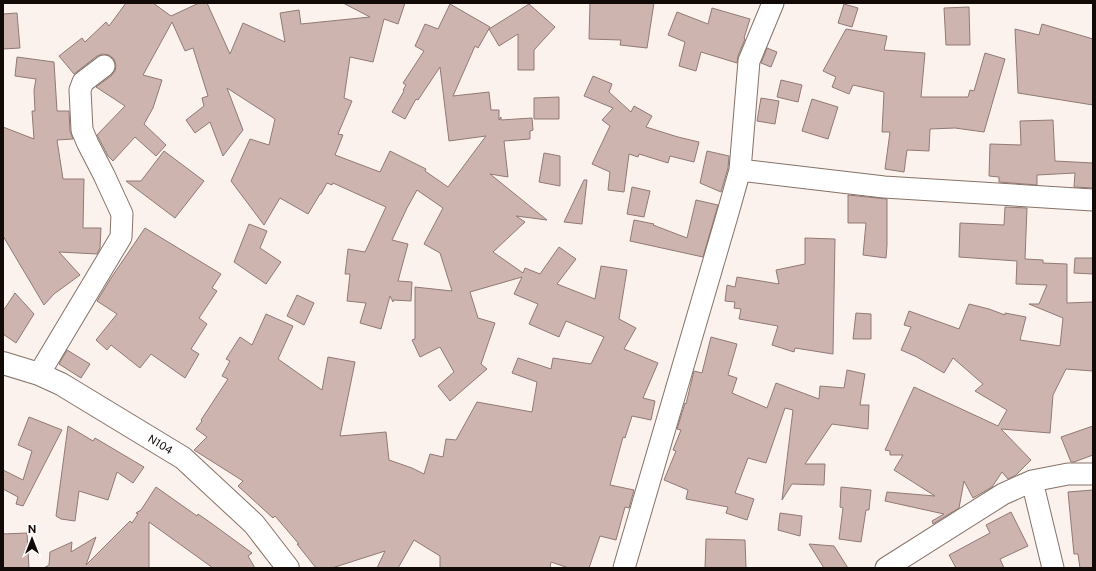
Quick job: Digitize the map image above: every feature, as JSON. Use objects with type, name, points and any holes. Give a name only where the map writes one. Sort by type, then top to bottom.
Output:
[{"type":"street","points":[[624,568],[740,170],[749,61],[773,3]]},
{"type":"street","points":[[38,374],[121,237],[122,214],[82,130],[80,90],[83,82],[104,66]]},
{"type":"street","points":[[740,170],[884,187],[1093,200]]},
{"type":"street","name":"N104","points":[[3,363],[38,374],[61,384],[182,458],[254,524],[288,568]]},
{"type":"street","points":[[886,568],[1003,494],[1032,481],[1068,474],[1093,474]]},
{"type":"street","points":[[1032,481],[1053,568]]},
{"type":"building","points":[[126,3],[153,3],[171,16],[199,3],[207,3],[230,54],[243,23],[285,42],[280,13],[299,10],[301,24],[370,17],[343,3],[405,3],[398,24],[384,19],[373,62],[350,57],[344,98],[352,101],[338,134],[343,135],[335,155],[380,172],[390,151],[426,169],[425,171],[448,187],[486,136],[449,141],[440,67],[418,100],[416,99],[405,119],[392,112],[404,91],[403,90],[406,85],[403,83],[424,51],[415,46],[425,24],[438,29],[450,4],[490,27],[478,48],[475,46],[453,96],[489,92],[491,110],[499,110],[499,120],[501,117],[501,120],[532,118],[533,130],[530,131],[530,139],[504,141],[508,177],[490,174],[547,220],[516,216],[525,222],[493,252],[523,273],[525,268],[540,274],[559,247],[576,259],[557,284],[595,299],[601,266],[627,270],[619,319],[636,328],[624,349],[658,363],[643,398],[655,401],[651,420],[632,416],[625,438],[623,437],[610,485],[634,490],[629,508],[625,507],[616,540],[600,536],[589,568],[569,568],[551,562],[550,568],[440,568],[440,556],[414,540],[398,568],[377,568],[385,551],[332,568],[316,568],[297,544],[299,544],[275,516],[273,518],[238,486],[243,481],[194,450],[207,437],[196,429],[228,379],[222,376],[230,361],[226,359],[240,337],[252,345],[266,314],[293,326],[278,359],[322,390],[328,357],[355,362],[340,436],[386,432],[389,460],[424,474],[430,454],[443,457],[446,439],[456,440],[477,402],[532,412],[537,382],[512,373],[518,358],[551,369],[553,358],[591,364],[604,337],[566,321],[559,337],[529,324],[538,304],[514,294],[522,277],[470,292],[478,318],[495,323],[481,364],[487,369],[450,401],[438,386],[454,372],[440,347],[420,357],[412,340],[415,339],[415,287],[452,291],[440,253],[424,244],[443,208],[417,190],[392,240],[408,244],[398,281],[412,282],[411,301],[393,300],[393,302],[390,296],[381,329],[360,323],[366,303],[347,301],[350,274],[345,274],[348,249],[365,252],[386,207],[333,183],[332,185],[327,183],[308,214],[280,198],[264,225],[231,181],[250,139],[269,145],[275,119],[227,88],[243,130],[223,156],[210,122],[195,133],[186,120],[204,106],[202,98],[208,96],[193,48],[185,51],[172,22],[143,75],[162,80],[153,108],[144,124],[166,145],[156,156],[135,137],[113,161],[108,156],[97,135],[125,106],[96,87],[111,76],[115,71],[116,65],[114,59],[109,55],[102,54],[97,56],[74,74],[59,56],[82,38],[85,42],[106,22],[109,26]]},
{"type":"building","points":[[590,3],[654,3],[647,48],[620,45],[621,40],[589,39]]},
{"type":"building","points":[[529,4],[555,27],[534,50],[534,70],[518,70],[518,34],[499,46],[489,29]]},
{"type":"building","points":[[844,4],[858,8],[852,27],[838,23]]},
{"type":"building","points":[[969,7],[970,45],[946,45],[944,8]]},
{"type":"building","points":[[712,8],[750,19],[737,63],[701,52],[696,71],[679,66],[685,42],[668,35],[677,12],[708,24]]},
{"type":"building","points":[[17,13],[20,48],[3,49],[3,14]]},
{"type":"building","points":[[1042,24],[1093,39],[1093,105],[1018,93],[1015,29],[1039,35]]},
{"type":"building","points":[[846,29],[887,36],[884,50],[925,53],[921,97],[968,97],[970,90],[974,91],[985,53],[1005,59],[984,132],[955,128],[930,129],[929,151],[907,150],[904,172],[885,169],[890,132],[882,132],[884,92],[853,85],[849,94],[832,87],[836,77],[823,71]]},
{"type":"building","points":[[767,48],[777,52],[771,67],[761,63]]},
{"type":"building","points":[[17,57],[54,62],[57,111],[69,111],[70,131],[73,139],[57,140],[63,179],[84,179],[83,228],[101,228],[100,248],[97,254],[59,252],[80,275],[54,294],[44,305],[3,236],[3,127],[34,139],[32,111],[35,111],[34,90],[36,79],[15,76]]},
{"type":"building","points":[[593,76],[612,84],[609,92],[631,112],[634,106],[652,116],[646,127],[699,142],[694,162],[670,156],[668,163],[639,154],[638,157],[629,154],[624,192],[608,190],[610,172],[592,164],[610,126],[602,120],[613,108],[584,96]]},
{"type":"building","points":[[781,80],[802,85],[798,102],[777,97]]},
{"type":"building","points":[[559,97],[559,119],[534,119],[534,98]]},
{"type":"building","points":[[761,98],[779,101],[775,124],[757,121]]},
{"type":"building","points":[[812,99],[838,107],[828,139],[802,131]]},
{"type":"building","points":[[1053,120],[1055,161],[1093,163],[1093,188],[1074,187],[1075,173],[1037,175],[1037,185],[999,182],[999,177],[989,176],[990,144],[1021,145],[1020,121]]},
{"type":"building","points":[[164,151],[204,181],[175,218],[126,181],[141,181]]},
{"type":"building","points":[[707,151],[729,156],[728,168],[721,192],[700,183]]},
{"type":"building","points":[[544,153],[560,156],[560,186],[539,182]]},
{"type":"building","points":[[584,180],[587,180],[582,224],[564,222]]},
{"type":"building","points":[[632,187],[650,191],[644,217],[627,214]]},
{"type":"building","points":[[848,195],[887,199],[886,258],[863,255],[866,223],[848,223]]},
{"type":"building","points":[[696,200],[718,205],[703,257],[630,241],[634,220],[654,224],[653,225],[687,238]]},
{"type":"building","points":[[1005,207],[1027,208],[1025,259],[1043,260],[1043,263],[1067,264],[1067,303],[1093,302],[1093,371],[1066,369],[1053,395],[1050,433],[1001,429],[1031,460],[1016,475],[1008,479],[1002,472],[992,487],[973,498],[964,481],[959,508],[933,524],[932,521],[944,514],[885,501],[887,492],[935,496],[894,470],[903,455],[890,455],[890,451],[885,450],[914,387],[998,426],[1007,410],[975,391],[983,384],[953,358],[944,373],[917,357],[901,350],[911,327],[904,325],[909,311],[959,329],[969,304],[1005,315],[1005,313],[1026,317],[1020,340],[1060,346],[1063,318],[1029,304],[1039,304],[1047,285],[1016,284],[1017,261],[959,257],[960,223],[1004,225]]},
{"type":"building","points":[[249,224],[267,231],[260,248],[281,262],[266,284],[234,262]]},
{"type":"building","points":[[145,228],[221,274],[212,288],[217,291],[199,318],[207,324],[191,349],[199,354],[185,378],[151,354],[140,368],[111,345],[107,350],[96,340],[117,314],[97,301]]},
{"type":"building","points":[[805,238],[835,239],[833,354],[795,348],[794,352],[772,345],[778,326],[739,319],[741,309],[734,308],[735,302],[725,301],[727,285],[735,287],[737,277],[779,284],[776,270],[805,264]]},
{"type":"building","points":[[1075,258],[1093,258],[1093,274],[1074,273]]},
{"type":"building","points":[[15,293],[34,314],[16,343],[3,334],[3,311]]},
{"type":"building","points":[[297,295],[314,303],[304,325],[287,316]]},
{"type":"building","points":[[856,313],[871,314],[871,339],[853,339]]},
{"type":"building","points":[[711,337],[737,344],[728,375],[737,378],[732,393],[767,408],[776,383],[819,399],[820,386],[844,388],[847,370],[865,374],[860,405],[869,405],[868,429],[832,424],[805,464],[825,464],[824,485],[792,484],[782,500],[793,410],[785,408],[766,463],[748,458],[735,493],[754,499],[747,520],[726,513],[728,507],[686,499],[688,490],[664,480],[676,451],[673,450],[681,430],[677,429],[685,403],[686,404],[694,371],[702,373]]},
{"type":"building","points":[[67,350],[90,364],[81,378],[59,364]]},
{"type":"building","points":[[29,417],[62,430],[23,506],[16,504],[18,497],[3,489],[3,470],[23,480],[32,451],[18,445]]},
{"type":"building","points":[[68,426],[93,441],[95,438],[144,467],[133,483],[117,472],[108,500],[79,491],[75,521],[61,519],[56,516]]},
{"type":"building","points":[[1093,426],[1093,455],[1071,462],[1061,437]]},
{"type":"building","points":[[156,487],[197,516],[198,514],[252,553],[248,556],[255,568],[213,568],[149,522],[149,568],[44,568],[49,565],[50,552],[72,542],[71,552],[96,537],[86,565],[130,521],[132,523],[138,514],[136,513],[141,510]]},
{"type":"building","points":[[841,487],[871,490],[869,510],[866,510],[861,542],[839,539],[843,508],[840,507]]},
{"type":"building","points":[[1093,490],[1093,568],[1080,568],[1078,554],[1074,554],[1068,492]]},
{"type":"building","points":[[1011,512],[1028,546],[1000,559],[1004,568],[956,568],[949,555],[990,533],[986,525]]},
{"type":"building","points":[[780,513],[802,516],[800,536],[778,530]]},
{"type":"building","points":[[27,533],[29,568],[3,568],[3,534]]},
{"type":"building","points":[[706,539],[745,540],[746,568],[705,568]]},
{"type":"building","points":[[809,544],[834,546],[848,568],[824,568]]}]
